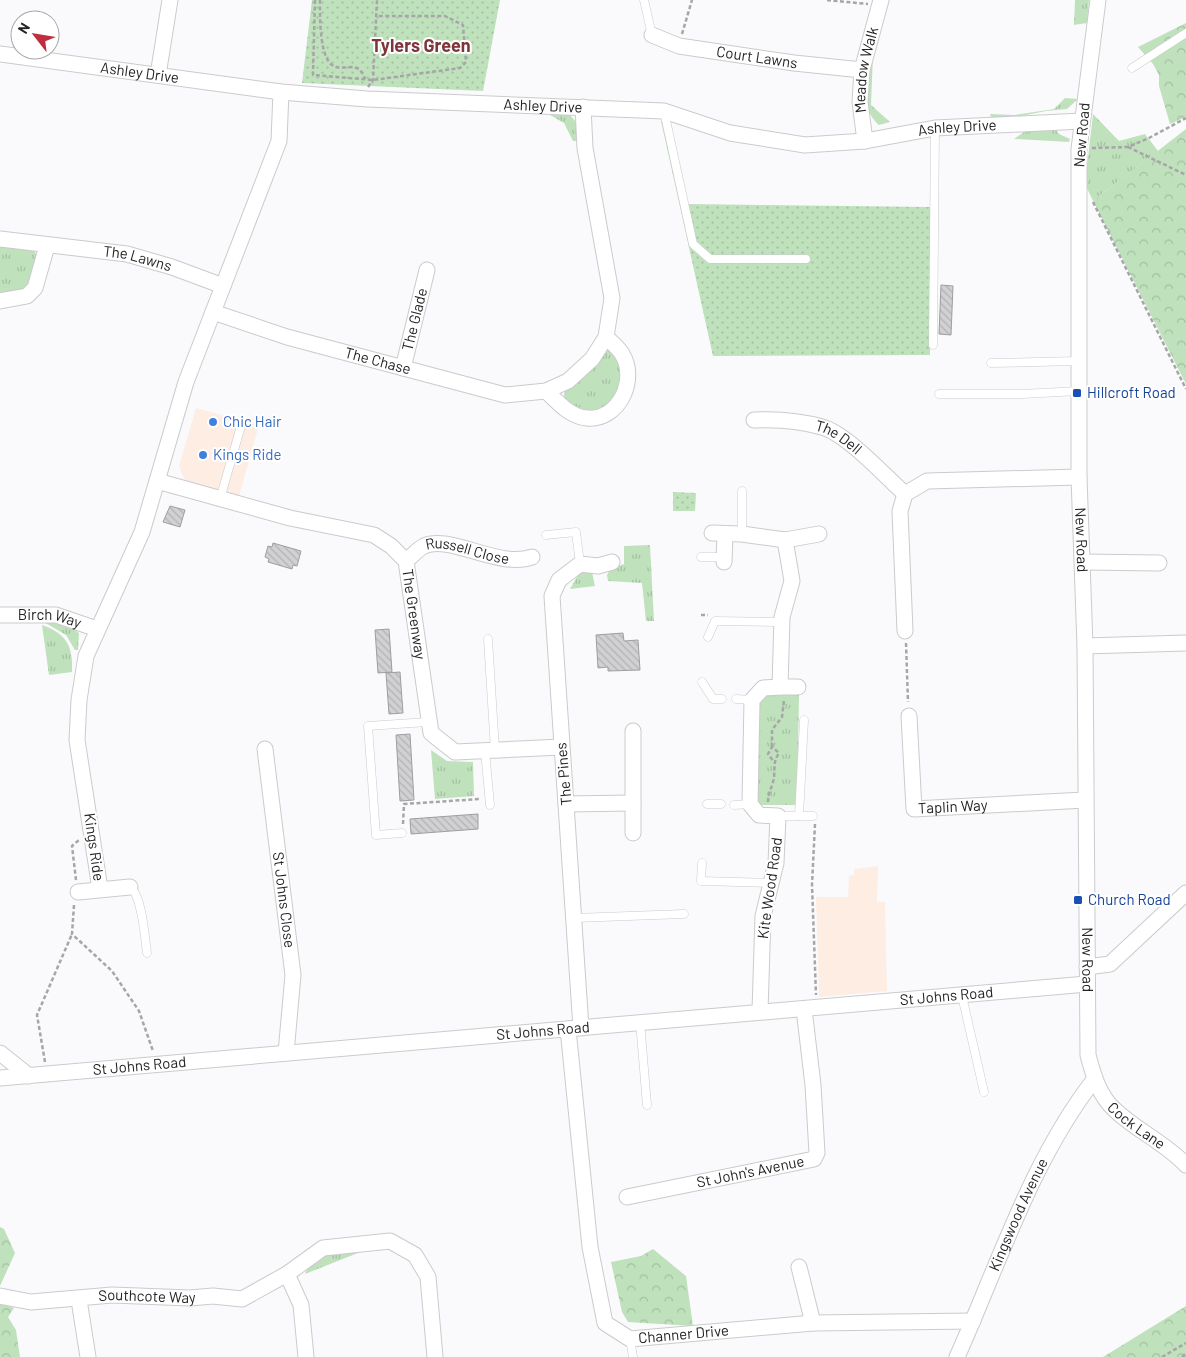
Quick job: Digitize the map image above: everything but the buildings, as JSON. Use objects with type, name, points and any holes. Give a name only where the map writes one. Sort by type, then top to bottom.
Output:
[{"type":"street","points":[[158,75],[170,0]]},
{"type":"street","name":"New Road","points":[[1094,1080],[1088,1055],[1084,800],[1085,646],[1079,477],[1078,361],[1079,149],[1098,0]]},
{"type":"street","name":"Meadow Walk","points":[[865,141],[860,102],[862,70],[880,3]]},
{"type":"street","name":"Court Lawns","points":[[652,34],[679,46],[794,63],[862,70]]},
{"type":"street","name":"Ashley Drive","points":[[0,54],[281,92],[367,98],[664,111],[730,133],[805,145],[865,141],[934,128],[1082,121]]},
{"type":"street","name":"Kings Ride","points":[[100,889],[77,740],[79,700],[86,656],[142,532],[186,382],[279,140],[281,92]]},
{"type":"street","name":"The Chase","points":[[213,312],[287,337],[505,395],[546,392],[568,381],[592,359],[606,337],[612,298],[585,148],[583,107]]},
{"type":"street","name":"The Lawns","points":[[0,239],[127,254],[172,266],[222,286]]},
{"type":"street","points":[[0,301],[27,296],[35,288],[47,246]]},
{"type":"street","name":"The Glade","points":[[403,368],[427,270]]},
{"type":"street","points":[[546,392],[570,412],[588,418],[609,413],[625,392],[629,373],[622,354],[606,337]]},
{"type":"street","name":"The Dell","points":[[754,420],[771,420],[823,427],[844,438],[905,494]]},
{"type":"street","points":[[905,631],[900,511],[905,494],[927,481],[1079,477]]},
{"type":"street","name":"The Greenway","points":[[157,481],[290,518],[374,535],[391,546],[406,561],[430,733],[455,752],[561,747]]},
{"type":"street","points":[[724,559],[719,533],[785,540],[819,534]]},
{"type":"street","points":[[780,686],[781,622],[792,581],[785,540]]},
{"type":"street","name":"Russell Close","points":[[406,561],[424,546],[439,543],[486,556],[523,560],[532,557]]},
{"type":"street","points":[[580,564],[598,566],[612,562]]},
{"type":"street","points":[[1083,562],[1159,563]]},
{"type":"street","name":"The Pines","points":[[574,1029],[574,918],[552,596],[559,580],[580,564]]},
{"type":"street","name":"Birch Way","points":[[0,614],[56,615],[97,629]]},
{"type":"street","points":[[1085,646],[1186,643]]},
{"type":"street","points":[[750,804],[752,700],[763,688],[780,686],[798,687]]},
{"type":"street","name":"Taplin Way","points":[[909,716],[914,809],[1084,800]]},
{"type":"street","points":[[633,731],[633,833]]},
{"type":"street","name":"St Johns Close","points":[[265,749],[293,976],[286,1053]]},
{"type":"street","points":[[566,804],[633,803]]},
{"type":"street","name":"Kite Wood Road","points":[[750,804],[759,815],[773,816],[776,864],[763,916],[760,1011]]},
{"type":"street","name":"Kings Ride","points":[[78,892],[130,886]]},
{"type":"street","points":[[1087,967],[1110,964],[1186,893]]},
{"type":"street","name":"St Johns Road","points":[[0,1078],[1087,984]]},
{"type":"street","name":"St John's Avenue","points":[[627,1197],[814,1159],[817,1153],[810,1008]]},
{"type":"street","name":"Channer Drive","points":[[574,1029],[590,1247],[605,1324],[630,1339],[813,1323],[973,1321]]},
{"type":"street","points":[[0,1053],[29,1076]]},
{"type":"street","name":"Cock Lane","points":[[1094,1080],[1114,1110],[1171,1149],[1186,1165]]},
{"type":"street","name":"Kingswood Avenue","points":[[957,1357],[1047,1156],[1081,1097],[1094,1080]]},
{"type":"street","name":"Southcote Way","points":[[0,1296],[31,1302],[79,1300],[112,1295],[190,1298],[213,1296],[242,1299],[287,1274],[323,1248],[390,1241],[415,1255],[428,1277],[435,1357]]},
{"type":"street","points":[[799,1267],[813,1323]]},
{"type":"street","points":[[287,1274],[302,1305],[306,1357]]},
{"type":"street","points":[[79,1300],[88,1357]]},
{"type":"lane","points":[[644,0],[652,34]]},
{"type":"lane","points":[[1132,68],[1186,33]]},
{"type":"lane","points":[[664,111],[693,244],[710,259],[806,259]]},
{"type":"lane","points":[[933,345],[934,128]]},
{"type":"lane","points":[[991,363],[1078,361]]},
{"type":"lane","points":[[939,394],[1022,394],[1078,391]]},
{"type":"lane","points":[[220,500],[241,426]]},
{"type":"lane","points":[[742,492],[742,534]]},
{"type":"lane","points":[[546,535],[576,532],[580,564]]},
{"type":"lane","points":[[701,557],[724,559]]},
{"type":"lane","points":[[708,637],[715,621],[781,622]]},
{"type":"lane","points":[[488,639],[490,802]]},
{"type":"lane","points":[[702,682],[713,699],[722,700]]},
{"type":"lane","points":[[736,700],[752,700]]},
{"type":"lane","points":[[799,816],[804,720]]},
{"type":"lane","points":[[402,833],[376,835],[368,726],[428,722]]},
{"type":"lane","points":[[707,804],[721,804]]},
{"type":"lane","points":[[734,804],[750,804]]},
{"type":"lane","points":[[773,816],[812,816]]},
{"type":"lane","points":[[702,863],[701,881],[772,883]]},
{"type":"lane","points":[[130,886],[136,893],[140,906],[148,953]]},
{"type":"lane","points":[[574,918],[684,914]]},
{"type":"lane","points":[[962,996],[984,1092]]},
{"type":"lane","points":[[640,1022],[647,1105]]},
{"type":"lane","points":[[630,1339],[633,1357]]},
{"type":"path","points":[[315,0],[313,75],[373,80],[460,68],[466,62],[463,25],[445,16],[376,16]]},
{"type":"path","points":[[320,0],[320,30],[328,60],[338,67],[357,68],[363,72],[365,79]]},
{"type":"path","points":[[367,98],[368,85],[373,80],[377,0]]},
{"type":"path","points":[[679,46],[692,0]]},
{"type":"path","points":[[827,0],[880,3]]},
{"type":"path","points":[[1079,149],[1128,147],[1186,118]]},
{"type":"path","points":[[1128,147],[1186,175]]},
{"type":"path","points":[[1089,194],[1186,389]]},
{"type":"path","points":[[905,631],[909,716]]},
{"type":"path","points":[[774,762],[768,754],[772,747],[772,730],[782,717],[784,693],[780,686]]},
{"type":"path","points":[[772,747],[779,753],[774,762],[774,778],[768,792],[773,816]]},
{"type":"path","points":[[402,833],[404,804],[490,802]]},
{"type":"path","points":[[810,1008],[812,885],[816,825],[812,816]]},
{"type":"path","points":[[48,1073],[37,1015],[72,934],[74,902],[78,892],[72,846],[82,837]]},
{"type":"path","points":[[72,934],[112,971],[139,1011],[156,1065]]},
{"type":"path","points":[[1162,1357],[1186,1343]]},
{"type":"path","points":[[1182,1357],[1186,1354]]},
{"type":"shaded area","points":[[196,408],[259,425],[239,496],[185,481],[179,466]]},
{"type":"shaded area","points":[[878,866],[877,902],[885,902],[887,991],[819,997],[816,897],[848,897],[849,876],[854,875],[854,869]]},
{"type":"green space","points":[[312,0],[500,0],[483,91],[302,83]]},
{"type":"green space","points":[[1075,0],[1089,0],[1087,23],[1074,25]]},
{"type":"green space","points":[[1186,23],[1186,117],[1170,124],[1159,86],[1159,75],[1153,64],[1138,47]]},
{"type":"green space","points":[[873,54],[871,105],[890,122],[879,125],[868,110],[866,92]]},
{"type":"green space","points":[[1065,98],[1078,99],[1067,109],[1016,117],[991,117],[990,114],[1014,115],[1054,109]]},
{"type":"green space","points":[[1093,114],[1119,141],[1145,134],[1158,151],[1093,201],[1085,184]]},
{"type":"green space","points":[[550,115],[570,115],[576,122],[578,141],[573,141],[564,123]]},
{"type":"green space","points":[[661,121],[667,122],[685,204],[932,207],[930,355],[713,356]]},
{"type":"green space","points":[[1186,129],[1186,384],[1093,201]]},
{"type":"green space","points":[[1027,130],[1056,130],[1059,134],[1070,139],[1069,142],[1014,139]]},
{"type":"green space","points":[[0,245],[33,249],[39,259],[31,283],[24,291],[0,296]]},
{"type":"green space","points":[[607,350],[614,351],[619,355],[623,384],[610,401],[598,410],[591,410],[583,409],[564,400],[565,389]]},
{"type":"green space","points":[[673,492],[696,493],[695,511],[673,511]]},
{"type":"green space","points":[[650,545],[654,621],[646,621],[642,583],[608,581],[607,575],[611,568],[624,564],[624,546]]},
{"type":"green space","points":[[581,570],[592,572],[595,586],[570,589]]},
{"type":"green space","points":[[45,620],[72,628],[79,633],[78,650],[75,650],[66,635],[44,622]]},
{"type":"green space","points":[[42,625],[57,632],[67,642],[70,648],[72,672],[49,675]]},
{"type":"green space","points":[[796,691],[799,695],[797,805],[761,805],[757,802],[759,702],[762,695]]},
{"type":"green space","points":[[431,750],[447,761],[473,762],[474,796],[435,799]]},
{"type":"green space","points":[[0,1227],[4,1229],[15,1253],[0,1286]]},
{"type":"green space","points":[[373,1247],[305,1274],[316,1258],[324,1253],[333,1250]]},
{"type":"green space","points":[[653,1249],[686,1276],[693,1326],[628,1322],[622,1312],[611,1262],[641,1256]]},
{"type":"green space","points":[[0,1303],[14,1308],[8,1317],[16,1330],[20,1357],[0,1357]]},
{"type":"green space","points":[[1186,1306],[1186,1357],[1103,1357]]},
{"type":"place","name":"Hillcroft Road","points":[[1077,393]]},
{"type":"place","name":"Chic Hair","points":[[213,422]]},
{"type":"place","name":"Kings Ride","points":[[203,455]]},
{"type":"place","name":"Church Road","points":[[1078,900]]},
{"type":"district","name":"Tylers Green","points":[[421,46]]}]
